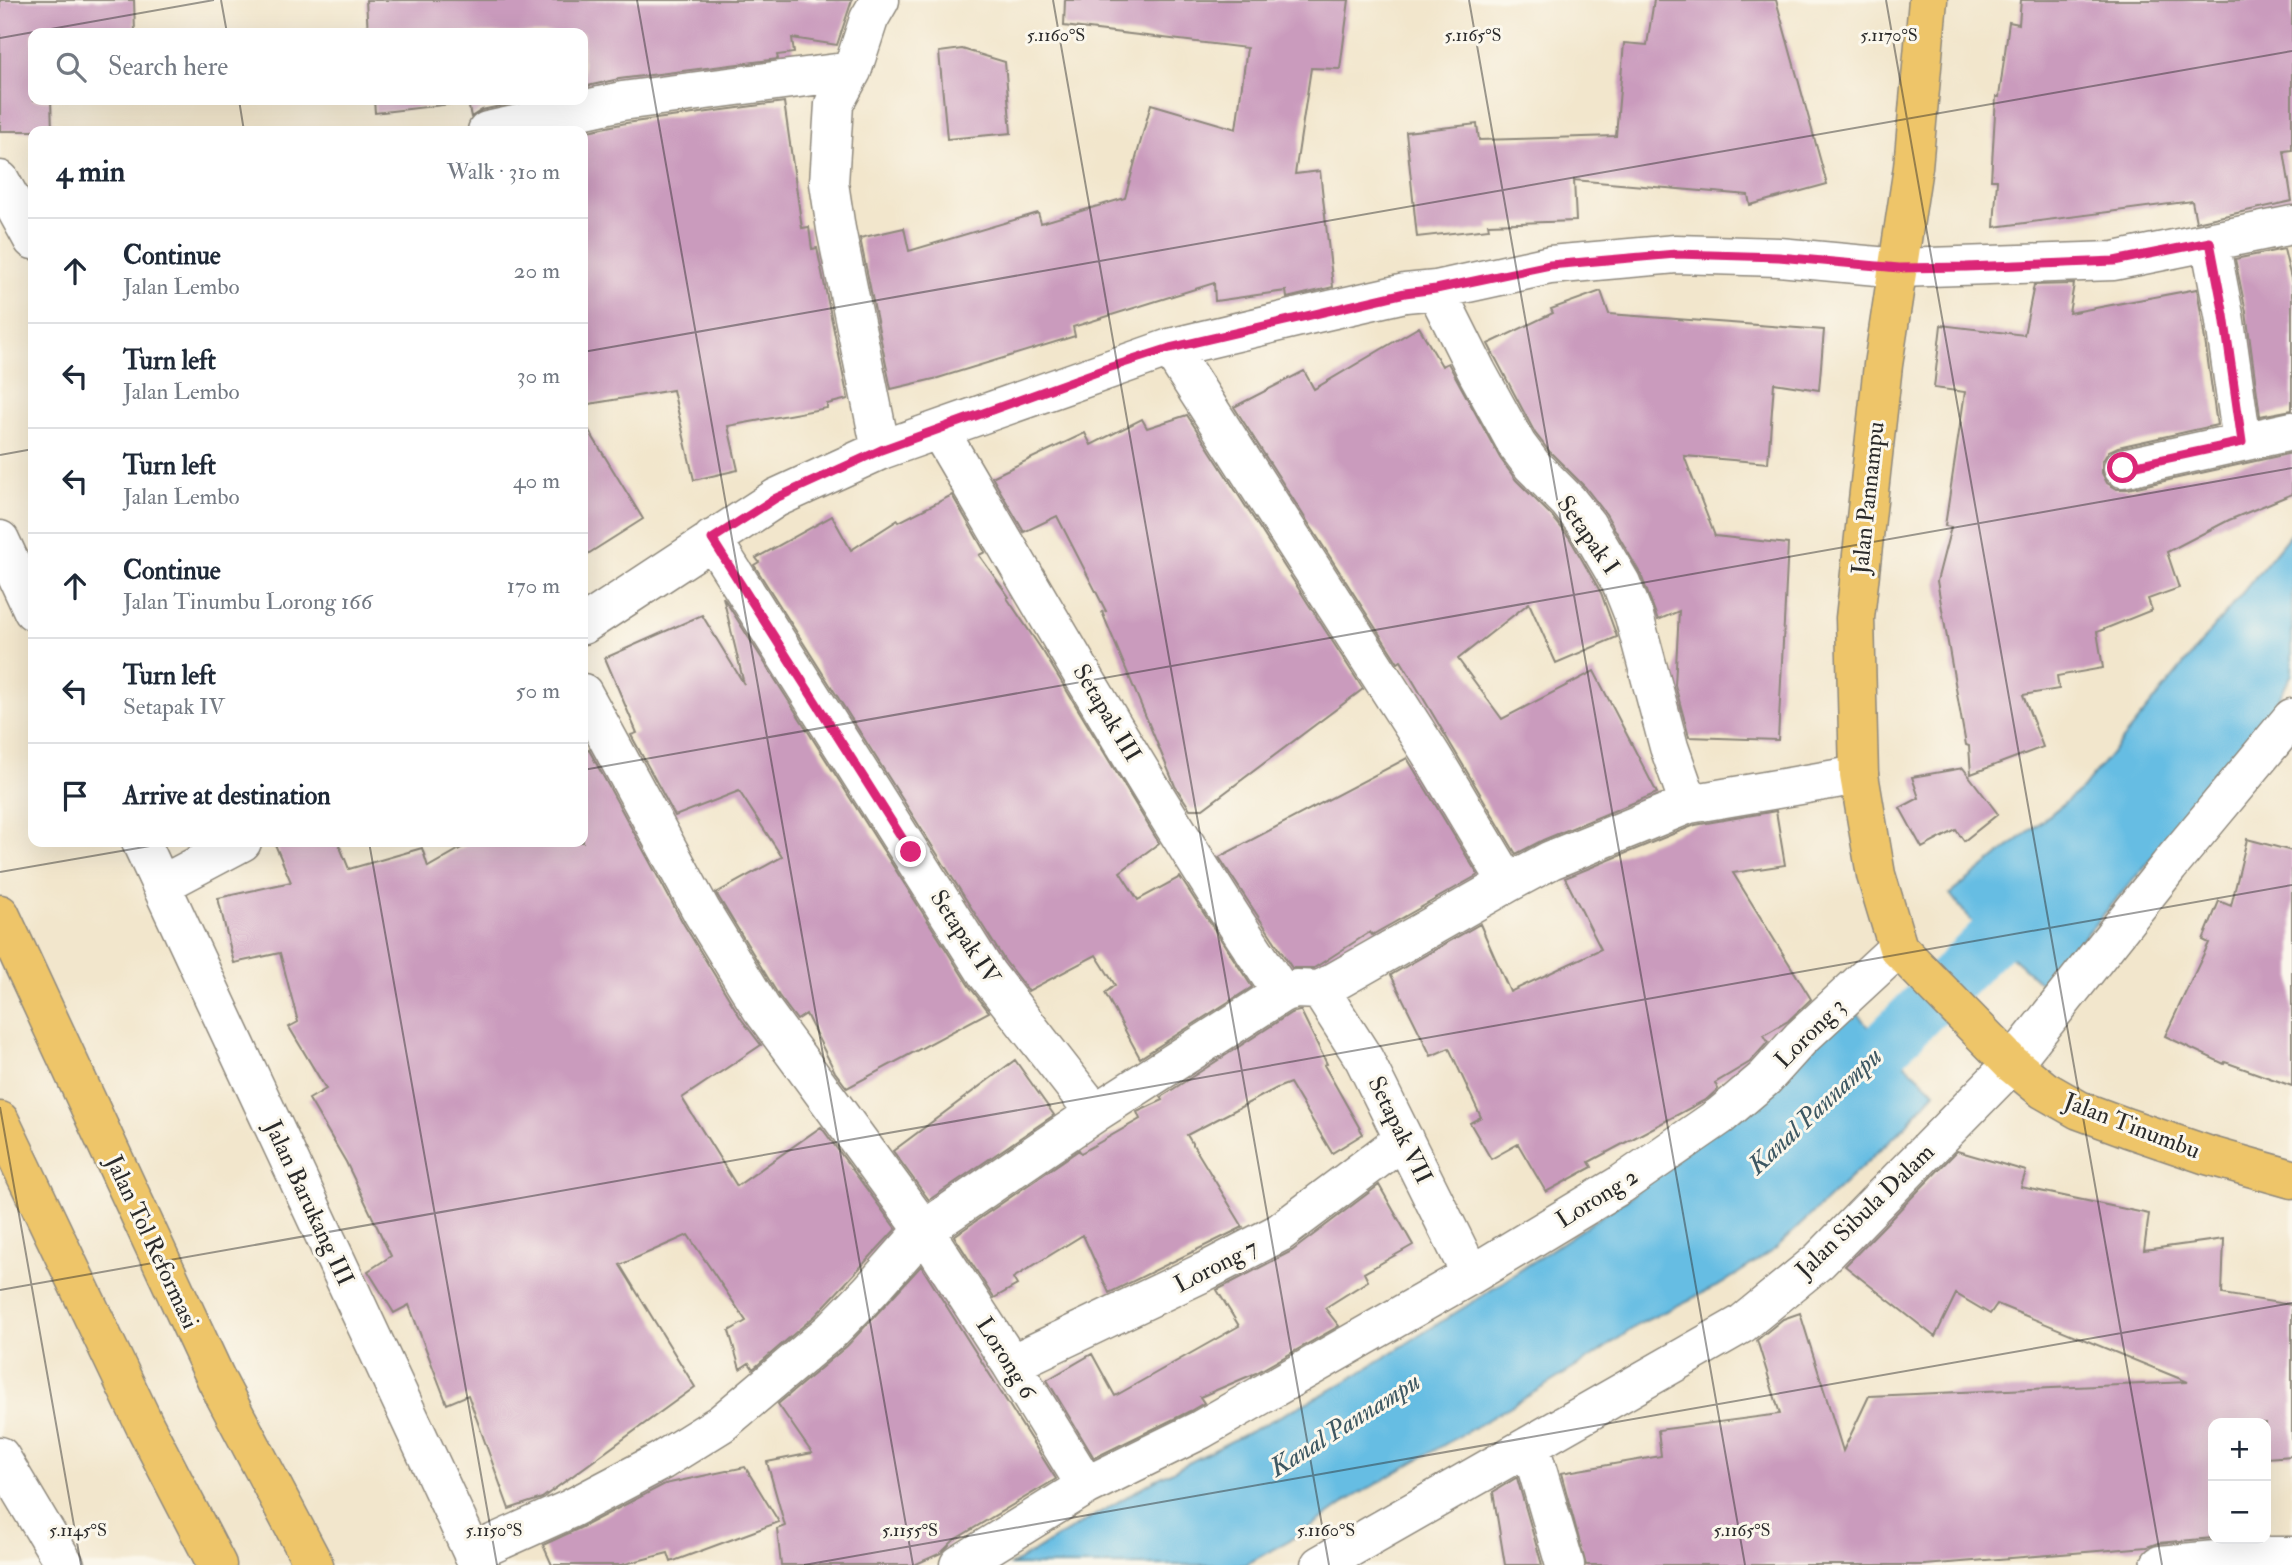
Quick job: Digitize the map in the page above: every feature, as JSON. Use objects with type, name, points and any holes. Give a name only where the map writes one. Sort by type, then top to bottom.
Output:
[{"type":"main road","name":"Jalan Pannampu","points":[[1928,0],[1913,167],[1883,365],[1855,618],[1859,775],[1876,875],[1898,948],[1931,982]]},
{"type":"main road","name":"Jalan Tol Reformasi","points":[[0,914],[217,1381],[314,1565]]},
{"type":"main road","name":"Jalan Tinumbu","points":[[1931,982],[2012,1064],[2044,1090],[2079,1110],[2207,1155],[2292,1179]]},
{"type":"main road","points":[[0,1121],[145,1426],[217,1565]]},
{"type":"street","points":[[880,0],[869,19],[852,71],[834,104],[829,183],[881,450]]},
{"type":"street","points":[[510,126],[622,101],[852,71]]},
{"type":"street","points":[[16,194],[28,226]]},
{"type":"street","points":[[588,622],[776,498],[881,450],[1170,348],[1405,293],[1550,265],[1676,254],[1779,257],[1899,268],[2114,261],[2292,225]]},
{"type":"street","points":[[2210,242],[2226,327],[2242,442]]},
{"type":"street","name":"Setapak I","points":[[1436,289],[1477,372],[1517,444],[1532,465],[1568,501],[1587,525],[1621,583],[1634,616],[1669,747],[1689,804]]},
{"type":"street","points":[[1170,348],[1432,756],[1508,883]]},
{"type":"street","name":"Setapak III","points":[[939,430],[1121,736],[1240,930],[1282,993]]},
{"type":"street","points":[[2123,468],[2292,431]]},
{"type":"street","name":"Setapak IV","points":[[712,539],[987,974],[1095,1113]]},
{"type":"street","points":[[0,540],[28,600]]},
{"type":"street","name":"Lorong 6","points":[[588,702],[702,912],[761,1008],[924,1230],[1086,1486]]},
{"type":"street","name":"Jalan Sibula Dalam","points":[[1320,1565],[1742,1324],[1819,1261],[2012,1064],[2169,866],[2292,718]]},
{"type":"street","points":[[475,1559],[661,1461],[722,1423],[831,1331],[924,1230],[1095,1113],[1282,993],[1296,989],[1320,990],[1551,860],[1689,804],[1859,775]]},
{"type":"street","name":"Jalan Barukang III","points":[[143,847],[475,1559]]},
{"type":"street","points":[[162,885],[233,847]]},
{"type":"street","name":"Lorong 3","points":[[1720,1116],[1765,1078],[1801,1038],[1898,948]]},
{"type":"street","name":"Setapak VII","points":[[1320,990],[1364,1059],[1471,1275]]},
{"type":"street","name":"Lorong 2","points":[[959,1565],[1086,1486],[1200,1430],[1471,1275],[1620,1185],[1720,1116]]},
{"type":"street","name":"Lorong 7","points":[[1011,1364],[1205,1272],[1279,1233],[1404,1139]]},
{"type":"street","points":[[1530,1446],[1565,1565]]},
{"type":"street","points":[[0,1456],[65,1565]]},
{"type":"street","points":[[2160,1565],[2292,1556]]},
{"type":"water","points":[[2292,532],[2292,674],[2270,714],[2078,944],[2046,988],[1972,922],[1950,894],[2082,789]]},
{"type":"water","points":[[1856,1011],[1873,1034],[1935,1092],[1904,1127],[1775,1249],[1722,1284],[1639,1324],[1530,1395],[1347,1501],[1304,1532],[1245,1565],[1011,1565],[1155,1480],[1337,1387],[1479,1298],[1631,1196]]},
{"type":"pier","points":[[1954,905],[1971,921],[2037,985],[1969,924]]},
{"type":"building","points":[[0,0],[134,0],[135,28],[28,28],[28,105],[51,105],[52,126],[28,126],[28,131],[0,131]]},
{"type":"building","points":[[366,0],[852,0],[837,45],[792,38],[794,53],[777,55],[778,59],[619,79],[588,86],[588,28],[368,28]]},
{"type":"building","points":[[1065,0],[1349,0],[1340,69],[1311,68],[1295,174],[1320,171],[1333,287],[1287,298],[1286,291],[1215,301],[1214,283],[1073,327],[1075,336],[938,378],[891,389],[860,238],[904,228],[909,251],[1038,213],[1041,223],[1125,198],[1151,104],[1236,129],[1247,48],[1064,26]]},
{"type":"building","points":[[1654,0],[1776,0],[1827,184],[1750,205],[1748,195],[1574,180],[1576,221],[1488,224],[1489,229],[1417,237],[1406,132],[1477,124],[1479,140],[1616,136],[1624,43],[1647,45]]},
{"type":"building","points":[[2021,0],[2292,0],[2292,150],[2284,151],[2292,201],[2196,222],[2192,201],[1994,227],[1997,180],[1991,180],[1996,97],[1999,97],[2009,22],[2019,24]]},
{"type":"building","points":[[962,49],[1005,62],[1011,133],[947,139],[939,52]]},
{"type":"building","points":[[784,102],[802,228],[809,227],[812,249],[817,248],[848,399],[827,404],[827,408],[728,426],[738,470],[694,480],[673,390],[588,404],[588,131],[626,123]]},
{"type":"building","points":[[374,105],[443,105],[375,113]]},
{"type":"building","points":[[469,105],[504,105],[482,110],[471,117]]},
{"type":"building","points":[[2284,249],[2292,283],[2292,410],[2260,416],[2246,312],[2235,259]]},
{"type":"building","points":[[2074,284],[2069,313],[2197,289],[2202,319],[2217,425],[2109,451],[2102,462],[2102,473],[2107,483],[2117,489],[2128,489],[2292,453],[2292,494],[2229,520],[2167,552],[2179,588],[2148,599],[2152,610],[2097,632],[2103,668],[2057,676],[2059,689],[2023,695],[2043,747],[1971,774],[1969,746],[1966,745],[1937,581],[1951,527],[1945,526],[1965,392],[1934,388],[1941,325],[2024,335],[2034,285]]},
{"type":"building","points":[[1601,291],[1609,314],[1824,330],[1819,390],[1774,383],[1768,463],[1684,456],[1715,536],[1788,544],[1778,740],[1689,737],[1675,685],[1679,611],[1658,620],[1641,575],[1606,514],[1535,433],[1488,344],[1553,313],[1551,309]]},
{"type":"building","points":[[1419,327],[1442,366],[1448,363],[1500,458],[1516,480],[1569,537],[1601,593],[1617,637],[1556,663],[1529,603],[1458,659],[1502,719],[1594,671],[1657,793],[1543,840],[1516,854],[1401,661],[1398,663],[1234,407],[1304,371],[1314,389]]},
{"type":"building","points":[[1187,415],[1363,689],[1203,809],[1190,809],[1175,786],[1102,612],[1106,611],[1057,516],[1024,532],[992,477],[1085,433],[1091,445],[1142,419],[1147,428]]},
{"type":"building","points":[[588,429],[643,519],[588,554]]},
{"type":"building","points":[[952,495],[985,552],[979,555],[1044,653],[1159,843],[1120,872],[1138,900],[1180,877],[1252,987],[1140,1058],[1105,993],[1115,985],[1096,955],[1028,991],[1005,961],[754,565],[759,562],[756,558],[832,516],[851,550],[898,520],[899,522]]},
{"type":"building","points":[[723,597],[969,986],[989,1012],[847,1088],[835,1072],[806,1014],[797,1020],[779,996],[716,893],[782,857],[739,791],[675,816],[631,735],[637,733],[605,658],[702,615],[744,684]]},
{"type":"building","points":[[588,750],[683,923],[742,1020],[761,1045],[682,1098],[737,1186],[821,1127],[896,1229],[816,1315],[753,1369],[749,1363],[740,1369],[729,1331],[746,1321],[688,1235],[620,1265],[695,1387],[542,1498],[509,1509],[468,1395],[447,1404],[409,1305],[394,1313],[368,1271],[391,1256],[346,1162],[309,1099],[326,1089],[289,1027],[298,1022],[280,953],[234,963],[218,898],[291,882],[276,847],[340,847],[349,869],[422,848],[428,867],[463,847],[588,847]]},
{"type":"building","points":[[1407,758],[1478,875],[1372,935],[1370,932],[1314,968],[1292,968],[1219,857]]},
{"type":"building","points":[[1963,768],[1998,814],[1964,841],[1956,830],[1922,848],[1900,808],[1919,798],[1912,777]]},
{"type":"building","points":[[1776,811],[1785,865],[1733,873],[1811,999],[1788,1021],[1764,1035],[1768,1042],[1750,1062],[1715,1083],[1718,1089],[1707,1099],[1589,1162],[1592,1167],[1546,1192],[1518,1144],[1491,1159],[1470,1123],[1481,1117],[1449,1048],[1431,1056],[1391,975],[1480,924],[1510,992],[1601,949],[1565,878],[1695,825]]},
{"type":"building","points":[[2247,839],[2292,851],[2292,1086],[2225,1062],[2224,1064],[2165,1036],[2209,943],[2203,940],[2219,901],[2231,906]]},
{"type":"building","points":[[1301,1011],[1327,1064],[1324,1065],[1363,1134],[1332,1153],[1290,1083],[1277,1088],[1187,1135],[1243,1227],[1109,1293],[1083,1235],[1013,1278],[1017,1285],[994,1298],[954,1236],[1079,1150],[1081,1153],[1140,1119],[1137,1112],[1163,1100],[1161,1097],[1291,1013]]},
{"type":"building","points":[[1015,1060],[1054,1115],[929,1200],[893,1151]]},
{"type":"building","points":[[1957,1151],[2026,1171],[2021,1187],[2149,1214],[2144,1250],[2224,1239],[2222,1294],[2292,1305],[2292,1456],[2271,1458],[2271,1418],[2208,1418],[2208,1538],[2158,1543],[2147,1547],[1924,1565],[1586,1565],[1561,1473],[1661,1456],[1658,1430],[1780,1414],[1757,1340],[1783,1319],[1800,1313],[1843,1451],[1869,1396],[2188,1382],[1997,1304],[1990,1314],[1956,1294],[1935,1337],[1845,1266]]},
{"type":"building","points":[[1379,1185],[1413,1245],[1364,1273],[1368,1281],[1325,1308],[1339,1326],[1256,1373],[1200,1397],[1204,1403],[1190,1411],[1094,1458],[1047,1380],[1092,1354],[1115,1396],[1239,1326],[1217,1290],[1292,1251]]},
{"type":"building","points":[[921,1266],[1056,1479],[954,1540],[941,1553],[914,1565],[781,1565],[777,1529],[785,1526],[767,1462],[812,1453],[778,1404],[847,1346]]},
{"type":"building","points":[[745,1467],[779,1522],[671,1562],[668,1553],[621,1565],[552,1565],[543,1545],[665,1484]]},
{"type":"building","points":[[1517,1478],[1542,1565],[1505,1565],[1493,1492]]},
{"type":"waterway","name":"Kanal Pannampu","points":[[1834,1097],[2042,889]]},
{"type":"route","points":[[911,852],[712,539],[776,498],[881,450],[1170,348],[1405,293],[1550,265],[1676,254],[1779,257],[1899,268],[1966,267],[2114,261],[2210,242],[2224,315],[2242,442],[2123,468]]}]
